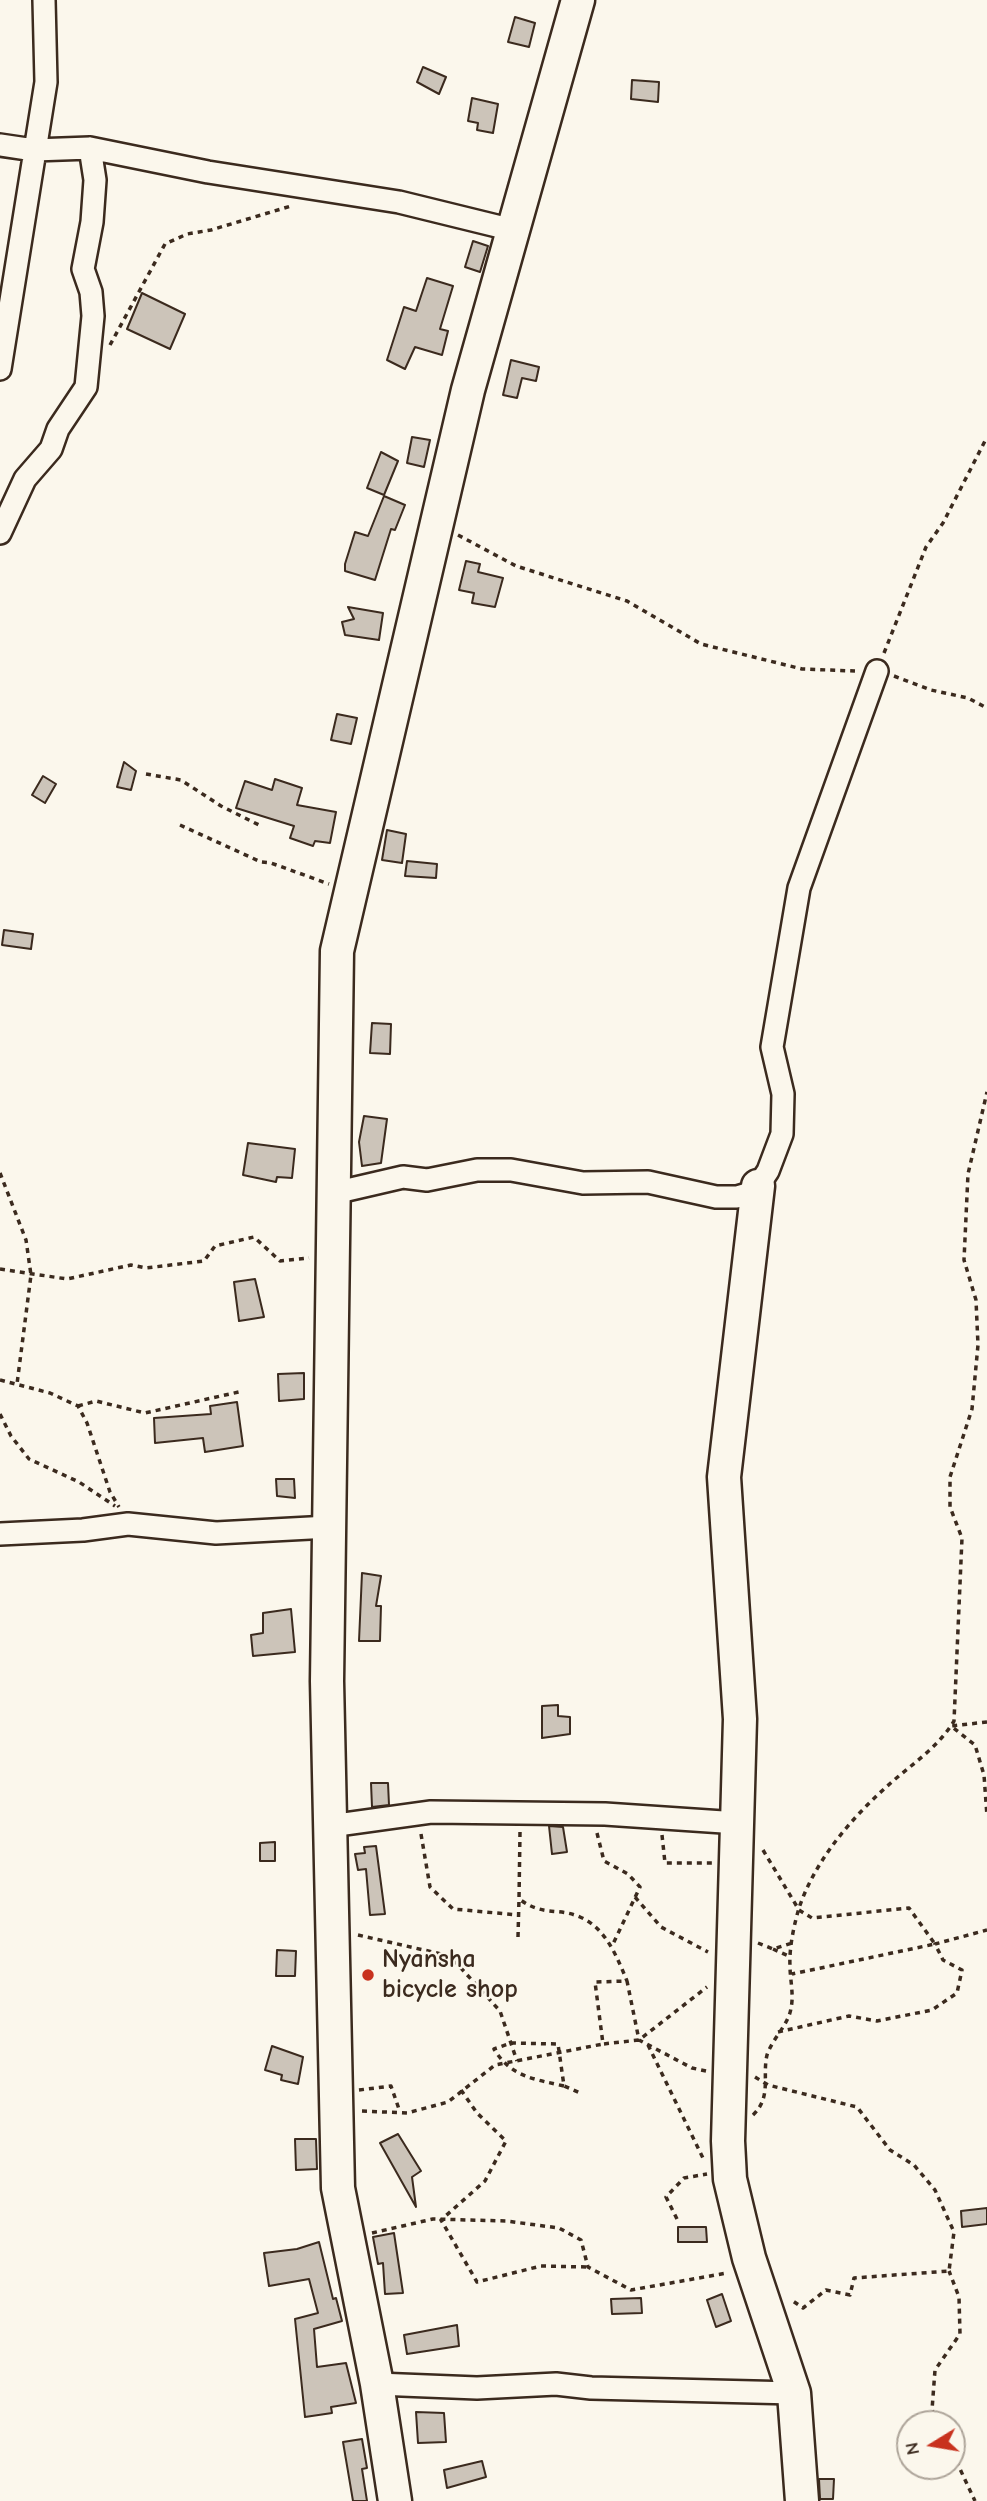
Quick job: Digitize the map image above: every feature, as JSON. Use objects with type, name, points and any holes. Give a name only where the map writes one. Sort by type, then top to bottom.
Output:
[{"type":"street","points":[[0,369],[46,82],[44,0]]},
{"type":"street","points":[[395,2501],[377,2384],[338,2188],[327,1695],[337,951],[468,390],[578,0]]},
{"type":"street","points":[[0,145],[34,150],[90,148],[208,172],[399,202],[513,230]]},
{"type":"street","points":[[0,533],[25,479],[51,449],[58,429],[86,387],[93,316],[91,292],[83,269],[92,222],[95,180],[90,148]]},
{"type":"street","points":[[334,1193],[403,1177],[427,1180],[477,1170],[511,1170],[583,1183],[648,1182],[716,1197],[737,1197],[754,1192],[768,1171],[782,1134],[783,1094],[772,1047],[799,888],[877,671]]},
{"type":"street","points":[[758,1186],[724,1477],[740,1720],[728,2141],[730,2179],[755,2277],[794,2393],[802,2501]]},
{"type":"street","points":[[0,1534],[83,1531],[124,1517],[216,1533],[329,1527]]},
{"type":"street","points":[[330,1826],[418,1814],[520,1813],[593,1814],[738,1824]]},
{"type":"street","points":[[377,2384],[477,2388],[556,2384],[591,2388],[794,2393]]},
{"type":"path","points":[[89,365],[116,340],[165,244],[187,234],[211,230],[299,204]]},
{"type":"path","points":[[877,671],[926,547],[943,523],[987,438]]},
{"type":"path","points":[[435,534],[462,535],[516,566],[627,601],[701,645],[802,669],[877,671],[931,690],[968,698],[987,708]]},
{"type":"path","points":[[146,774],[181,780],[221,806],[261,826]]},
{"type":"path","points":[[180,825],[261,862],[271,863],[351,892]]},
{"type":"path","points":[[728,2141],[759,2109],[768,2085],[764,2067],[771,2043],[792,2010],[792,1942],[799,1910],[815,1870],[852,1822],[893,1781],[943,1738],[951,1726],[957,1681],[962,1538],[950,1507],[950,1476],[972,1409],[978,1345],[976,1300],[964,1260],[968,1174],[987,1093]]},
{"type":"path","points":[[0,1173],[26,1240],[31,1275],[17,1384]]},
{"type":"path","points":[[0,1269],[67,1279],[131,1265],[146,1268],[167,1263],[187,1264],[204,1261],[215,1246],[254,1237],[280,1261],[305,1257],[333,1265]]},
{"type":"path","points":[[0,1380],[50,1393],[78,1406],[87,1423],[110,1492],[124,1517]]},
{"type":"path","points":[[78,1406],[96,1401],[145,1413],[243,1391]]},
{"type":"path","points":[[0,1414],[11,1436],[29,1460],[79,1482],[124,1517]]},
{"type":"path","points":[[951,1726],[987,1722]]},
{"type":"path","points":[[951,1726],[975,1745],[984,1775],[987,1816]]},
{"type":"path","points":[[518,1937],[520,1813]]},
{"type":"path","points":[[418,1814],[429,1888],[453,1909],[518,1915]]},
{"type":"path","points":[[593,1814],[604,1861],[628,1874],[640,1887],[613,1944]]},
{"type":"path","points":[[660,1818],[665,1863],[704,1865],[737,1857]]},
{"type":"path","points":[[738,1824],[759,1841],[771,1867],[799,1910],[813,1918],[909,1908],[943,1960],[961,1970],[957,1993],[932,2010],[877,2021],[849,2016],[778,2032]]},
{"type":"path","points":[[635,1897],[661,1927],[734,1957]]},
{"type":"path","points":[[519,1899],[535,1911],[580,1917],[613,1944],[627,1981],[639,2040],[692,2068],[730,2076],[753,2076],[768,2085],[857,2107],[890,2150],[914,2165],[934,2190],[954,2232],[949,2271],[959,2297],[960,2334],[935,2370],[932,2410]]},
{"type":"path","points":[[332,1929],[450,1956],[500,2011],[517,2061]]},
{"type":"path","points":[[791,1974],[935,1944],[987,1930]]},
{"type":"path","points":[[773,1949],[792,1942]]},
{"type":"path","points":[[336,2101],[400,2112],[447,2102],[495,2065],[603,2044],[639,2040],[734,1957],[758,1943],[791,1957]]},
{"type":"path","points":[[603,2044],[595,1982],[627,1981]]},
{"type":"path","points":[[564,2086],[558,2045],[511,2043],[494,2049],[502,2064],[516,2075],[564,2086],[580,2093]]},
{"type":"path","points":[[648,2045],[711,2174],[684,2178],[666,2197],[677,2219]]},
{"type":"path","points":[[336,2101],[391,2085],[400,2112]]},
{"type":"path","points":[[441,2220],[485,2181],[506,2141],[477,2113],[461,2090]]},
{"type":"path","points":[[441,2220],[477,2281],[541,2266],[588,2267],[631,2290],[739,2271],[755,2277],[803,2308],[826,2290],[850,2295],[854,2278],[949,2271]]},
{"type":"path","points":[[348,2238],[441,2220],[506,2221],[559,2228],[581,2240],[588,2267]]},
{"type":"path","points":[[965,2480],[975,2501]]},
{"type":"building","points":[[515,17],[535,23],[529,47],[508,42]]},
{"type":"building","points":[[423,67],[446,77],[439,94],[417,82]]},
{"type":"building","points":[[632,80],[659,82],[658,102],[631,99]]},
{"type":"building","points":[[472,98],[498,104],[493,133],[477,130],[478,123],[468,121]]},
{"type":"building","points":[[473,241],[488,246],[480,272],[465,267]]},
{"type":"building","points":[[427,278],[453,286],[440,329],[448,331],[442,355],[415,347],[405,369],[387,360],[404,307],[416,311]]},
{"type":"building","points":[[142,293],[185,314],[170,349],[127,329]]},
{"type":"building","points":[[511,360],[539,367],[536,381],[522,378],[517,398],[503,395]]},
{"type":"building","points":[[412,437],[430,440],[424,467],[407,463]]},
{"type":"building","points":[[381,452],[398,461],[384,495],[367,488]]},
{"type":"building","points":[[384,496],[405,505],[395,530],[391,529],[375,580],[345,571],[355,532],[368,536]]},
{"type":"building","points":[[466,561],[480,564],[478,572],[503,578],[495,607],[472,603],[474,593],[459,590]]},
{"type":"building","points":[[348,607],[383,613],[379,640],[345,635],[342,622],[354,619]]},
{"type":"building","points":[[337,714],[357,718],[351,744],[331,740]]},
{"type":"building","points":[[124,762],[136,771],[131,790],[117,787]]},
{"type":"building","points":[[43,776],[56,784],[45,803],[32,795]]},
{"type":"building","points":[[275,779],[302,788],[297,805],[336,812],[330,843],[315,841],[313,846],[290,838],[294,826],[236,808],[245,781],[272,790]]},
{"type":"building","points":[[387,830],[406,834],[402,863],[382,860]]},
{"type":"building","points":[[407,861],[437,864],[436,878],[405,876]]},
{"type":"building","points":[[4,930],[33,934],[31,949],[2,945]]},
{"type":"building","points":[[372,1023],[391,1024],[390,1054],[370,1053]]},
{"type":"building","points":[[364,1116],[387,1119],[381,1163],[362,1166],[359,1142]]},
{"type":"building","points":[[248,1143],[295,1149],[292,1178],[277,1177],[276,1182],[243,1175]]},
{"type":"building","points":[[255,1279],[264,1317],[239,1321],[234,1282]]},
{"type":"building","points":[[304,1373],[304,1399],[279,1401],[278,1374]]},
{"type":"building","points":[[237,1402],[243,1446],[205,1452],[203,1438],[155,1443],[154,1418],[211,1414],[210,1406]]},
{"type":"building","points":[[276,1479],[294,1479],[295,1498],[277,1496]]},
{"type":"building","points":[[362,1573],[381,1576],[376,1606],[381,1606],[380,1641],[359,1641]]},
{"type":"building","points":[[291,1609],[295,1652],[253,1656],[251,1635],[263,1633],[263,1613]]},
{"type":"building","points":[[558,1705],[558,1716],[570,1717],[570,1734],[542,1738],[542,1706]]},
{"type":"building","points":[[371,1783],[388,1783],[389,1805],[372,1807]]},
{"type":"building","points":[[549,1826],[563,1827],[567,1852],[552,1854]]},
{"type":"building","points":[[275,1842],[275,1861],[260,1861],[260,1843]]},
{"type":"building","points":[[376,1846],[385,1914],[370,1915],[366,1869],[358,1870],[355,1854],[365,1853],[364,1847]]},
{"type":"building","points":[[277,1950],[296,1951],[295,1976],[276,1976]]},
{"type":"building","points":[[272,2046],[303,2057],[298,2084],[281,2080],[282,2075],[265,2070]]},
{"type":"building","points":[[398,2134],[421,2171],[412,2177],[416,2207],[380,2143]]},
{"type":"building","points":[[295,2139],[316,2139],[317,2169],[296,2170]]},
{"type":"building","points":[[987,2208],[987,2224],[962,2227],[961,2211]]},
{"type":"building","points":[[678,2227],[706,2227],[707,2242],[678,2242]]},
{"type":"building","points":[[394,2233],[403,2293],[385,2294],[383,2263],[378,2264],[373,2237]]},
{"type":"building","points":[[319,2242],[333,2299],[336,2298],[342,2321],[314,2329],[317,2367],[346,2363],[356,2403],[331,2407],[332,2413],[305,2417],[295,2319],[318,2313],[309,2279],[269,2286],[264,2253],[297,2249]]},
{"type":"building","points":[[722,2294],[731,2321],[716,2327],[707,2300]]},
{"type":"building","points":[[641,2298],[642,2313],[612,2314],[611,2299]]},
{"type":"building","points":[[457,2325],[459,2346],[407,2354],[404,2335]]},
{"type":"building","points":[[416,2412],[444,2413],[446,2442],[418,2443]]},
{"type":"building","points":[[362,2439],[367,2468],[362,2469],[367,2501],[353,2501],[343,2442]]},
{"type":"building","points":[[482,2461],[486,2477],[447,2488],[444,2470]]},
{"type":"building","points":[[819,2479],[834,2479],[833,2499],[820,2499]]},
{"type":"place","name":"Nyansha bicycle shop","points":[[368,1975]]}]
